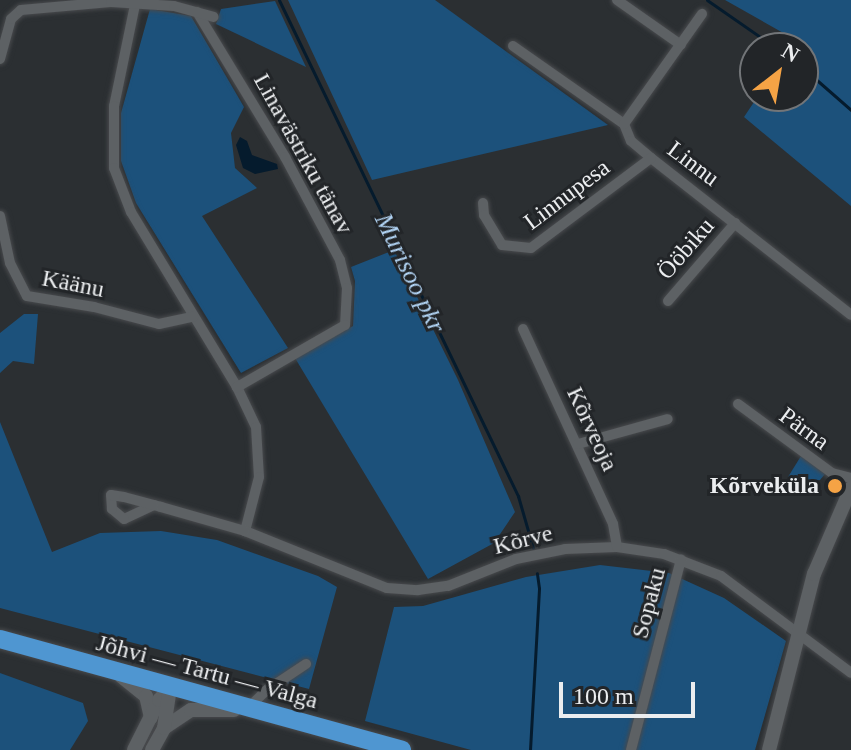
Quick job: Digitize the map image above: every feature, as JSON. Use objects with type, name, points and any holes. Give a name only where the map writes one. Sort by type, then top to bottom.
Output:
[{"type":"highway","name":"Jõhvi — Tartu — Valga","points":[[0,639],[402,750]]},
{"type":"main road","points":[[769,750],[801,634],[810,586],[851,488]]},
{"type":"main road","points":[[114,672],[146,696],[151,717]]},
{"type":"main road","points":[[134,750],[159,700],[170,688]]},
{"type":"main road","points":[[152,750],[164,728],[170,688]]},
{"type":"main road","points":[[164,728],[191,710],[253,710]]},
{"type":"street","points":[[617,0],[681,45]]},
{"type":"street","points":[[136,1],[114,106],[114,168],[131,212],[237,387],[256,427],[259,477],[245,531]]},
{"type":"street","points":[[0,59],[11,19],[21,10],[136,1],[174,6],[214,17]]},
{"type":"street","name":"Linavästriku tänav","points":[[197,12],[285,157],[340,260],[347,288],[345,325],[237,387]]},
{"type":"street","points":[[624,124],[702,14]]},
{"type":"street","name":"Linnu","points":[[513,46],[624,124],[631,141],[651,158],[851,315]]},
{"type":"street","name":"Linnupesa","points":[[483,203],[484,215],[502,245],[531,248],[651,158]]},
{"type":"street","name":"Käänu","points":[[0,216],[10,263],[27,296],[94,307],[159,324],[193,317]]},
{"type":"street","name":"Ööbiku","points":[[668,301],[735,223]]},
{"type":"street","name":"Kõrveoja","points":[[523,329],[613,524],[617,547]]},
{"type":"street","name":"Pärna","points":[[738,404],[832,473],[851,478]]},
{"type":"street","points":[[578,444],[668,419]]},
{"type":"street","name":"Kõrve","points":[[154,505],[124,519],[112,509],[111,495],[154,505],[245,531],[387,588],[418,590],[448,586],[516,559],[565,549],[617,547],[681,559],[721,576],[851,673]]},
{"type":"street","name":"Sopaku","points":[[631,750],[681,559]]},
{"type":"street","points":[[253,710],[267,690],[306,664]]},
{"type":"shaded area","points":[[288,0],[435,0],[608,125],[372,180]]},
{"type":"shaded area","points":[[725,0],[851,0],[851,206],[744,117],[747,112],[819,112],[819,32],[782,32]]},
{"type":"shaded area","points":[[275,1],[306,67],[216,24],[221,9]]},
{"type":"shaded area","points":[[150,9],[191,16],[244,107],[231,133],[235,168],[257,188],[202,216],[288,348],[241,373],[136,203],[121,161],[121,113]]},
{"type":"shaded area","points":[[240,137],[247,141],[252,155],[277,164],[278,169],[255,174],[243,168],[236,145]]},
{"type":"shaded area","points":[[394,250],[458,380],[515,512],[494,543],[428,579],[295,358],[353,326],[355,281],[351,267]]},
{"type":"shaded area","points":[[24,314],[38,314],[34,364],[13,361],[0,373],[0,333]]},
{"type":"shaded area","points":[[0,422],[52,552],[100,533],[161,531],[217,540],[318,576],[337,587],[309,689],[0,608]]},
{"type":"shaded area","points":[[801,456],[825,474],[820,480],[797,484],[788,477]]},
{"type":"shaded area","points":[[600,565],[669,573],[724,598],[786,641],[755,750],[471,750],[365,721],[394,607],[423,606],[526,577]]},
{"type":"shaded area","points":[[0,673],[83,703],[88,721],[70,750],[0,750]]},
{"type":"waterway","name":"Murisoo pkr","points":[[279,0],[518,496],[533,548]]},
{"type":"waterway","points":[[707,0],[753,32]]},
{"type":"waterway","points":[[819,82],[851,110]]},
{"type":"waterway","name":"Murisoo pkr","points":[[530,750],[539,588],[537,573]]},
{"type":"place","name":"Kõrveküla","points":[[835,486]]}]
